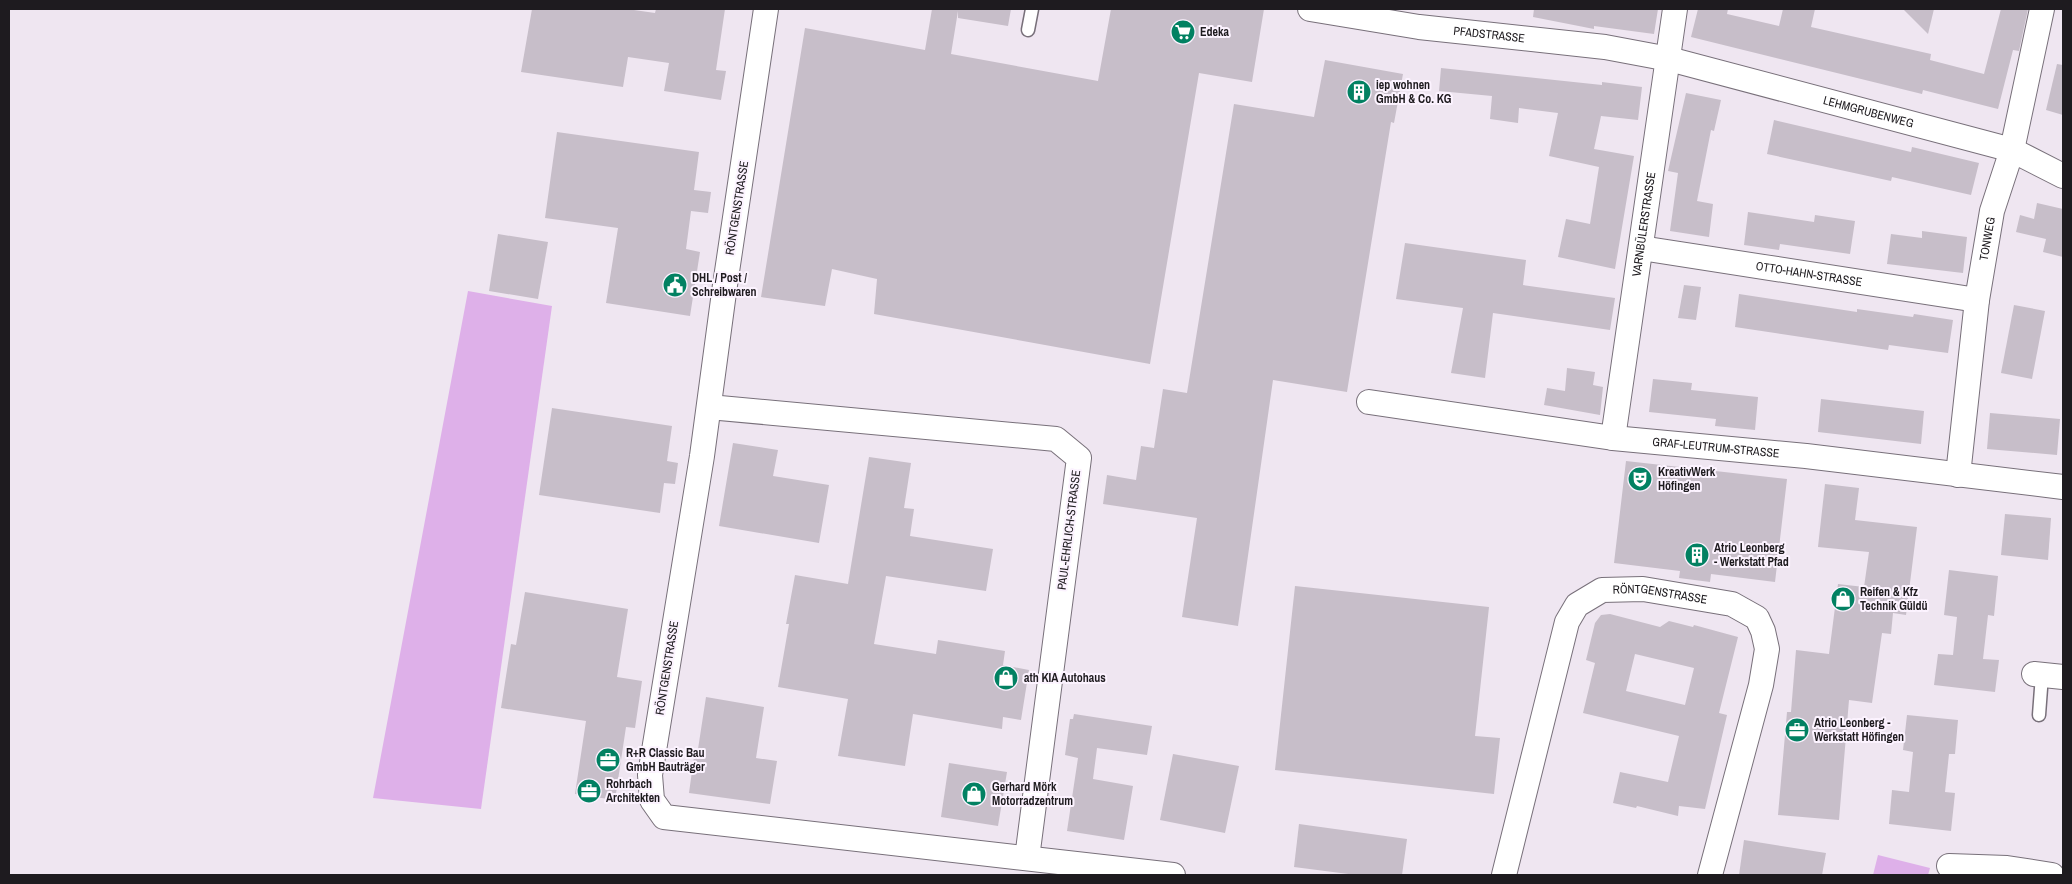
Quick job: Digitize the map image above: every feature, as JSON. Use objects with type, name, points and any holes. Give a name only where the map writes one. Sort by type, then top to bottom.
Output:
[{"type":"street","name":"RÖNTGENSTRASSE","points":[[766,9],[709,407],[650,775],[652,800],[664,817],[1173,875]]},
{"type":"street","name":"PFADSTRASSE","points":[[1310,9],[1420,27],[1605,47],[1669,59]]},
{"type":"street","name":"VARNBÜLERSTRASSE","points":[[1613,438],[1675,9]]},
{"type":"street","name":"TONWEG","points":[[1958,475],[1977,300],[1992,211],[2012,150],[2042,9]]},
{"type":"street","name":"LEHMGRUBENWEG","points":[[1669,59],[2012,150],[2063,176]]},
{"type":"street","name":"OTTO-HAHN-STRASSE","points":[[1641,248],[1977,300]]},
{"type":"street","name":"GRAF-LEUTRUM-STRASSE","points":[[1369,402],[1613,438],[1806,456],[2063,487]]},
{"type":"street","name":"PAUL-EHRLICH-STRASSE","points":[[709,407],[1056,439],[1079,458],[1027,858]]},
{"type":"street","name":"RÖNTGENSTRASSE","points":[[1504,875],[1567,622],[1576,605],[1602,590],[1643,589],[1732,604],[1756,618],[1764,631],[1767,649],[1761,685],[1710,875]]},
{"type":"street","points":[[1949,866],[2007,868],[2052,875]]},
{"type":"lane","points":[[1028,30],[1032,9]]},
{"type":"lane","points":[[2039,715],[2047,675]]},
{"type":"shaded area","points":[[468,291],[552,306],[481,809],[373,798]]},
{"type":"shaded area","points":[[1878,855],[1930,868],[1928,875],[1873,875]]},
{"type":"building","points":[[532,9],[627,9],[655,13],[656,9],[725,9],[716,70],[726,71],[721,100],[664,91],[669,63],[628,57],[623,87],[521,72]]},
{"type":"building","points":[[932,9],[1011,9],[1008,26],[958,18],[958,11],[951,54],[1098,81],[1111,9],[1264,9],[1252,82],[1199,73],[1150,364],[874,314],[877,279],[832,269],[825,306],[761,297],[805,28],[925,50]]},
{"type":"building","points":[[1534,9],[1658,9],[1654,34],[1594,26],[1594,29],[1533,17]]},
{"type":"building","points":[[1698,9],[1728,9],[1727,14],[1779,26],[1783,9],[1815,9],[1811,27],[1931,54],[1930,60],[1984,74],[2001,9],[2028,9],[2019,51],[2013,50],[1998,109],[1923,90],[1922,94],[1691,37]]},
{"type":"building","points":[[1903,9],[1934,9],[1928,34]]},
{"type":"building","points":[[1325,60],[1403,74],[1394,123],[1391,122],[1347,392],[1273,380],[1238,626],[1182,617],[1197,518],[1103,504],[1107,475],[1136,480],[1141,446],[1154,448],[1163,389],[1187,393],[1234,104],[1314,117]]},
{"type":"building","points":[[2057,64],[2063,65],[2063,115],[2046,110]]},
{"type":"building","points":[[1441,68],[1602,85],[1602,82],[1642,87],[1638,120],[1601,116],[1594,149],[1634,156],[1615,269],[1558,257],[1566,219],[1590,224],[1599,167],[1549,156],[1558,113],[1519,108],[1518,123],[1490,119],[1492,96],[1439,91]]},
{"type":"building","points":[[1686,93],[1721,100],[1714,131],[1711,130],[1697,201],[1713,204],[1709,237],[1670,231],[1678,173],[1668,171]]},
{"type":"building","points":[[1774,120],[1911,152],[1912,147],[1979,163],[1971,195],[1892,177],[1891,181],[1767,154]]},
{"type":"building","points":[[557,132],[699,152],[694,190],[711,192],[708,213],[691,211],[686,249],[700,252],[690,316],[606,303],[618,228],[545,218]]},
{"type":"building","points":[[2037,203],[2063,209],[2063,257],[2043,252],[2046,239],[2016,232],[2020,215],[2034,219]]},
{"type":"building","points":[[1748,212],[1814,222],[1815,215],[1855,221],[1850,254],[1780,244],[1779,250],[1744,245]]},
{"type":"building","points":[[1922,231],[1967,237],[1963,273],[1887,264],[1891,234],[1922,238]]},
{"type":"building","points":[[498,234],[548,242],[538,299],[489,291]]},
{"type":"building","points":[[1405,243],[1526,260],[1523,285],[1615,298],[1610,330],[1493,313],[1485,378],[1451,373],[1463,308],[1396,299]]},
{"type":"building","points":[[1684,285],[1701,287],[1696,320],[1678,318]]},
{"type":"building","points":[[1739,294],[1857,312],[1857,309],[1913,317],[1914,314],[1953,320],[1948,353],[1889,345],[1888,350],[1735,327]]},
{"type":"building","points":[[2014,305],[2045,311],[2032,379],[2001,373]]},
{"type":"building","points":[[1567,368],[1595,372],[1593,385],[1603,387],[1600,415],[1544,405],[1547,388],[1565,391]]},
{"type":"building","points":[[1653,379],[1692,383],[1691,390],[1758,397],[1755,430],[1715,426],[1716,419],[1649,412]]},
{"type":"building","points":[[1821,399],[1924,411],[1921,444],[1818,432]]},
{"type":"building","points":[[552,408],[672,426],[667,461],[678,463],[675,484],[664,483],[660,513],[539,495]]},
{"type":"building","points":[[1990,413],[2060,419],[2057,455],[1987,449]]},
{"type":"building","points":[[733,443],[778,450],[773,476],[829,485],[819,543],[719,526]]},
{"type":"building","points":[[869,457],[911,463],[904,508],[914,509],[910,536],[993,549],[986,591],[886,576],[874,644],[936,654],[938,640],[1005,651],[1003,665],[1029,670],[1021,720],[1003,717],[1002,729],[913,714],[905,766],[838,756],[848,699],[778,687],[789,624],[786,624],[795,575],[848,584]]},
{"type":"building","points":[[1626,461],[1787,479],[1775,582],[1711,574],[1710,582],[1679,578],[1680,571],[1614,563]]},
{"type":"building","points":[[1825,484],[1859,488],[1855,520],[1917,527],[1906,615],[1893,613],[1891,634],[1882,633],[1872,703],[1849,700],[1839,820],[1778,815],[1787,712],[1791,712],[1796,650],[1829,654],[1838,584],[1864,587],[1869,552],[1818,547]]},
{"type":"building","points":[[2005,514],[2051,518],[2048,560],[2001,555]]},
{"type":"building","points":[[1949,570],[1998,576],[1994,616],[1988,615],[1983,659],[1999,660],[1995,692],[1934,685],[1938,654],[1953,655],[1957,617],[1944,615]]},
{"type":"building","points":[[1295,586],[1489,607],[1475,736],[1500,738],[1494,794],[1275,770]]},
{"type":"building","points":[[525,592],[628,609],[617,677],[642,681],[635,728],[626,727],[615,800],[575,794],[586,721],[501,708],[511,644],[516,645]]},
{"type":"building","points":[[1610,614],[1660,627],[1669,621],[1693,627],[1694,625],[1738,637],[1719,713],[1727,715],[1705,809],[1679,806],[1678,816],[1637,806],[1636,808],[1613,803],[1620,772],[1668,782],[1679,736],[1583,713],[1595,663],[1586,660],[1595,623],[1601,615]],"holes":[[[1635,654],[1694,668],[1685,705],[1626,691]]]},
{"type":"building","points":[[706,697],[764,707],[756,758],[777,761],[770,804],[689,793],[695,749],[698,749]]},
{"type":"building","points":[[1074,714],[1152,726],[1147,755],[1097,748],[1093,779],[1133,786],[1124,840],[1067,831],[1078,758],[1065,755],[1070,719],[1073,719]]},
{"type":"building","points":[[1907,715],[1958,720],[1955,754],[1949,754],[1945,792],[1955,793],[1951,831],[1889,824],[1892,790],[1909,792],[1913,752],[1903,750]]},
{"type":"building","points":[[1173,754],[1239,766],[1225,833],[1160,820]]},
{"type":"building","name":"Gerhard Mörk Motorradzentrum","points":[[949,763],[1007,772],[998,826],[941,817]]},
{"type":"building","points":[[1299,824],[1407,839],[1402,875],[1356,875],[1294,867]]},
{"type":"building","points":[[1744,840],[1826,853],[1822,875],[1739,875]]},
{"type":"place","name":"Edeka","points":[[1183,32]]},
{"type":"place","name":"iep wohnen GmbH & Co. KG","points":[[1359,92]]},
{"type":"place","name":"DHL / Post / Schreibwaren","points":[[675,285]]},
{"type":"place","name":"KreativWerk Höfingen","points":[[1640,479]]},
{"type":"place","name":"Atrio Leonberg - Werkstatt Pfad","points":[[1697,555]]},
{"type":"place","name":"Reifen & Kfz Technik Güldü","points":[[1843,599]]},
{"type":"place","name":"ath KIA Autohaus","points":[[1006,678]]},
{"type":"place","name":"Atrio Leonberg - Werkstatt Höfingen","points":[[1797,730]]},
{"type":"place","name":"R+R Classic Bau GmbH Bauträger","points":[[608,760]]},
{"type":"place","name":"Rohrbach Architekten","points":[[589,791]]},
{"type":"place","name":"Gerhard Mörk Motorradzentrum","points":[[974,794]]}]
